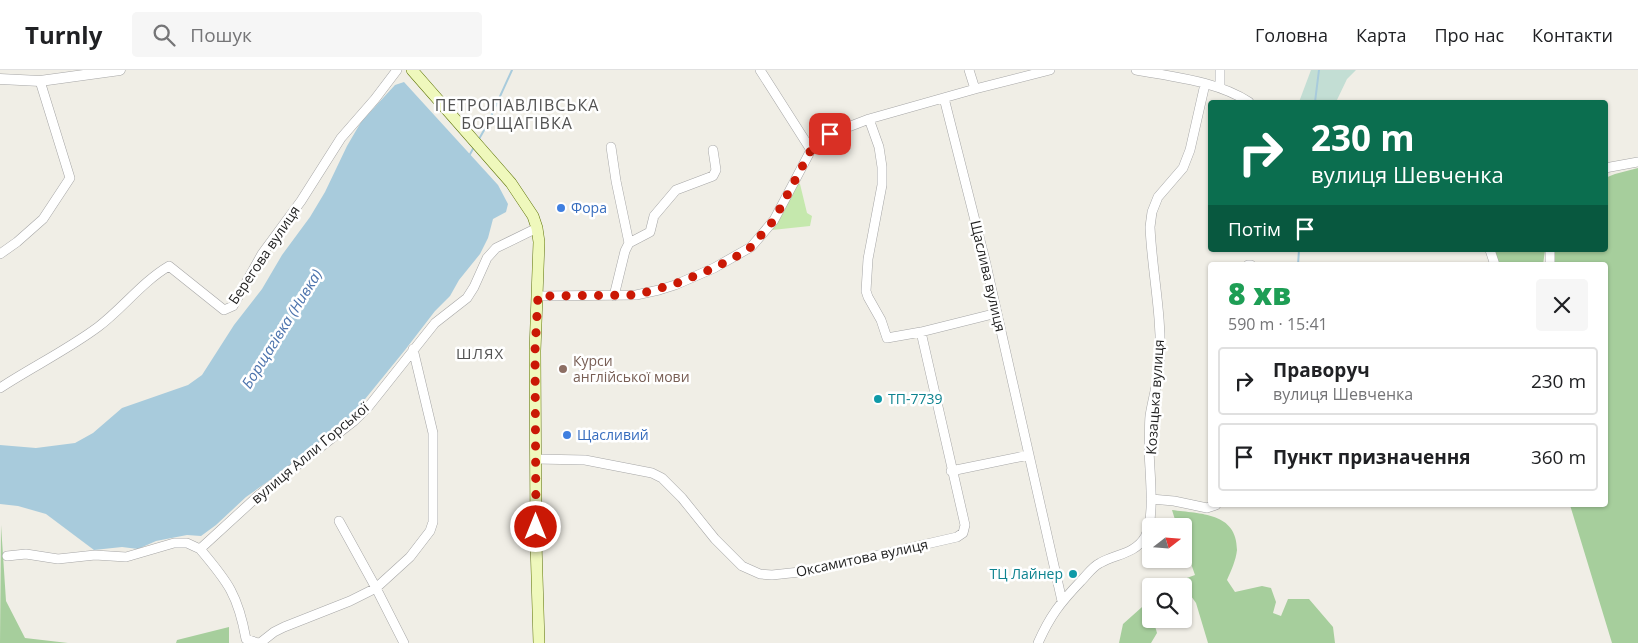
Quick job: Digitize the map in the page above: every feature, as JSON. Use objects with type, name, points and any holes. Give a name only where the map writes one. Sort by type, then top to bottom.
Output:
[{"type":"main road","points":[[412,70],[467,131],[527,205],[537,228],[539,242],[535,351],[536,551],[539,643]]},
{"type":"street","points":[[0,79],[40,81],[120,70]]},
{"type":"street","name":"Берегова вулиця","points":[[0,388],[68,349],[100,325],[157,273],[169,266],[224,310],[233,306],[262,254],[301,201],[341,138],[376,99],[397,70]]},
{"type":"street","points":[[760,70],[811,150]]},
{"type":"street","points":[[969,70],[975,89]]},
{"type":"street","points":[[538,296],[636,295],[675,284],[714,268],[751,247],[774,220],[811,150],[830,134],[869,119],[1050,70]]},
{"type":"street","points":[[1136,70],[1220,88],[1246,100]]},
{"type":"street","points":[[1220,70],[1220,88]]},
{"type":"street","points":[[0,254],[17,242],[42,219],[70,178],[40,81]]},
{"type":"street","name":"Козацька вулиця","points":[[1038,643],[1052,615],[1062,601],[1100,563],[1131,551],[1146,536],[1150,522],[1151,499],[1150,416],[1157,388],[1160,343],[1150,227],[1152,212],[1158,197],[1183,168],[1190,150],[1205,84]]},
{"type":"street","name":"Щаслива вулиця","points":[[944,98],[997,313],[1062,601]]},
{"type":"street","points":[[869,119],[879,148],[882,185],[868,259],[866,291],[881,320],[887,338],[921,332],[997,313]]},
{"type":"street","points":[[611,147],[629,243]]},
{"type":"street","points":[[614,296],[625,251],[629,243],[650,232],[654,216],[676,190],[713,176],[716,170],[713,150]]},
{"type":"street","points":[[1608,167],[1638,162]]},
{"type":"street","name":"вулиця Алли Горської","points":[[200,549],[260,495],[369,406],[435,323],[467,298],[487,258],[496,248],[537,228]]},
{"type":"street","name":"Оксамитова вулиця","points":[[536,459],[586,460],[652,473],[662,478],[715,539],[742,566],[760,574],[772,575],[809,571],[957,537],[963,533],[965,526],[921,332]]},
{"type":"street","points":[[7,556],[26,554],[58,559],[95,555],[126,557],[164,546],[187,543],[200,549],[230,587],[238,603],[246,639],[259,643],[284,627],[341,605],[376,588],[410,557],[430,531],[433,522],[432,433],[413,350]]},
{"type":"street","points":[[951,471],[1029,455]]},
{"type":"street","points":[[1151,499],[1210,507]]},
{"type":"street","points":[[340,521],[404,643]]},
{"type":"green space","points":[[1638,168],[1638,643],[1612,643],[1571,507],[1608,507],[1608,262],[1553,262],[1555,252],[1608,252],[1608,177]]},
{"type":"green space","points":[[797,182],[800,184],[807,213],[812,216],[810,226],[772,230]]},
{"type":"green space","points":[[1493,252],[1545,252],[1543,262],[1497,262]]},
{"type":"green space","points":[[1172,510],[1205,514],[1224,522],[1231,528],[1237,550],[1227,580],[1235,592],[1262,586],[1271,588],[1276,602],[1273,613],[1281,616],[1288,599],[1309,599],[1333,627],[1335,643],[1208,643],[1196,603],[1192,597],[1192,578],[1187,578],[1195,575],[1192,567],[1192,518],[1174,518]]},
{"type":"green space","points":[[1,525],[6,601],[25,638],[68,643],[0,643]]},
{"type":"green space","points":[[1142,607],[1142,628],[1156,628],[1157,633],[1151,643],[1119,643],[1123,624]]},
{"type":"green space","points":[[229,627],[229,643],[176,643],[177,640]]},
{"type":"shaded area","points":[[1311,70],[1356,70],[1347,79],[1337,100],[1300,100]]},
{"type":"water","points":[[404,82],[498,185],[508,204],[506,212],[493,219],[488,238],[480,254],[459,280],[450,296],[435,311],[348,420],[300,459],[246,497],[216,525],[201,536],[187,535],[156,541],[138,549],[122,547],[94,550],[46,514],[18,506],[0,504],[0,445],[36,448],[75,443],[93,433],[122,408],[188,385],[202,375],[234,325],[262,289],[282,255],[310,217],[361,122],[395,85]]},
{"type":"waterway","name":"Борщагівка (Нивка)","points":[[479,139],[512,70]]},
{"type":"waterway","points":[[1315,100],[1319,70]]},
{"type":"waterway","name":"Борщагівка (Нивка)","points":[[469,156],[474,147]]},
{"type":"waterway","points":[[1298,262],[1299,252]]},
{"type":"place","name":"Фора","points":[[561,208]]},
{"type":"place","name":"Курси англійської мови","points":[[563,369]]},
{"type":"place","name":"ТП-7739","points":[[878,399]]},
{"type":"place","name":"Щасливий","points":[[567,435]]},
{"type":"place","name":"ТЦ Лайнер","points":[[1073,574]]},
{"type":"district","name":"ПЕТРОПАВЛІВСЬКА БОРЩАГІВКА","points":[[517,114]]},
{"type":"district","name":"ШЛЯХ","points":[[480,354]]},
{"type":"route","points":[[536,527],[535,351],[538,296],[636,295],[675,284],[737,256],[751,247],[774,220],[811,150],[830,134]]}]
